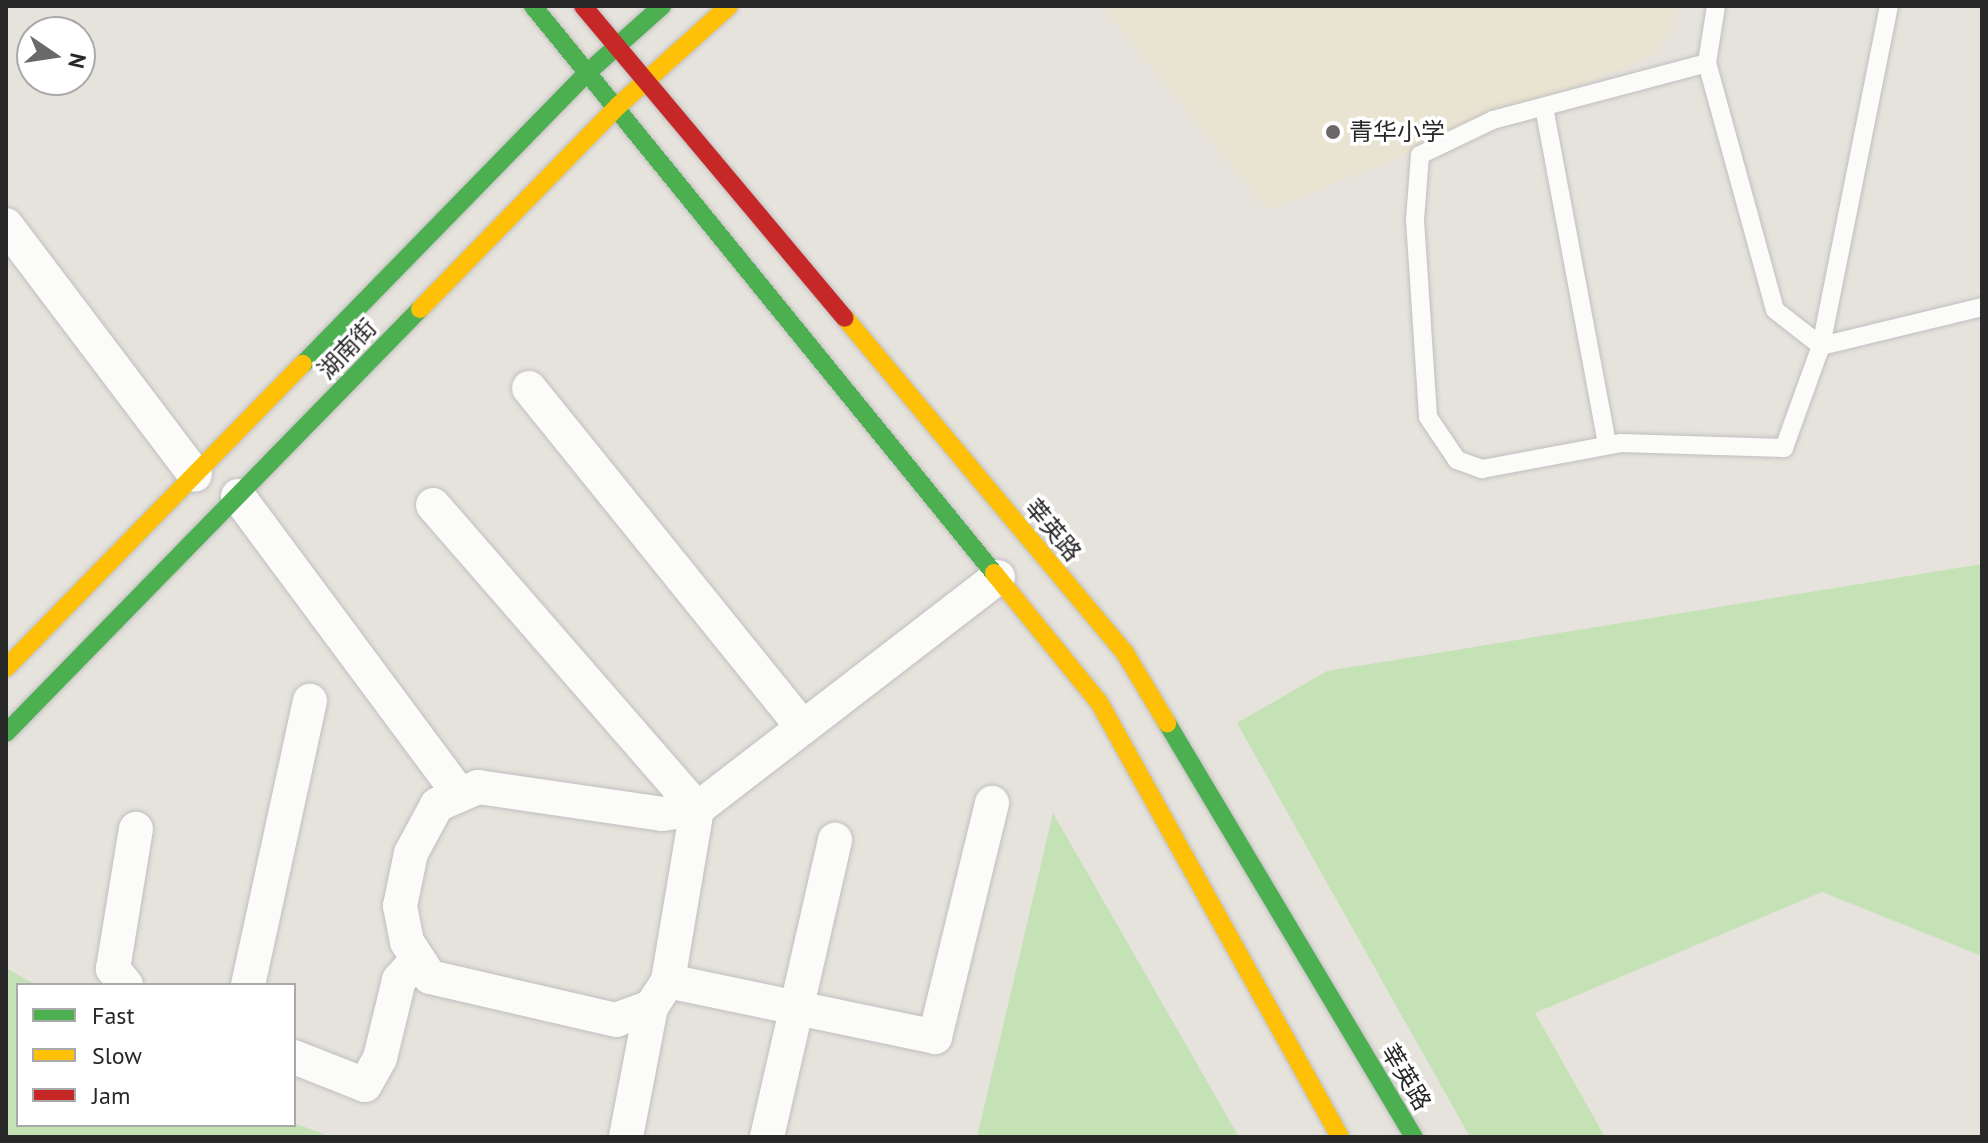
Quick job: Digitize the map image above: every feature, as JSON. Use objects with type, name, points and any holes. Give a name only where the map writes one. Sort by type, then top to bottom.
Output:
[{"type":"main road","points":[[533,6],[618,106],[1099,702],[1340,1137]]},
{"type":"main road","name":"莘英路","points":[[583,6],[1125,653],[1414,1137]]},
{"type":"main road","name":"湖南街","points":[[6,668],[587,73],[662,6]]},
{"type":"main road","name":"湖南街","points":[[6,733],[618,106],[729,6]]},
{"type":"street","points":[[6,225],[195,475]]},
{"type":"street","points":[[529,388],[803,727]]},
{"type":"street","points":[[238,496],[460,795]]},
{"type":"street","points":[[433,505],[697,809]]},
{"type":"street","points":[[992,803],[935,1037],[796,1008],[660,994],[616,1020],[430,977],[407,942],[400,906],[411,853],[437,805],[478,787],[662,814],[697,809],[998,577]]},
{"type":"street","points":[[248,983],[310,701]]},
{"type":"street","points":[[626,1137],[660,994],[697,809]]},
{"type":"street","points":[[124,983],[113,969],[136,829]]},
{"type":"street","points":[[767,1137],[835,840]]},
{"type":"street","points":[[296,1058],[365,1085],[380,1058],[399,980],[418,959]]},
{"type":"lane","points":[[1716,6],[1707,63],[1775,310],[1821,346]]},
{"type":"lane","points":[[1707,63],[1493,120],[1420,155],[1415,220],[1428,417],[1457,460],[1482,469],[1607,445],[1784,448],[1821,346],[1889,6]]},
{"type":"lane","points":[[1544,107],[1607,445]]},
{"type":"lane","points":[[1821,346],[1982,307]]},
{"type":"shaded area","name":"青华小学","points":[[1102,6],[1681,6],[1657,54],[1268,210]]},
{"type":"green space","points":[[1982,564],[1982,956],[1822,892],[1535,1013],[1605,1137],[1470,1137],[1237,723],[1327,671]]},
{"type":"green space","points":[[1053,813],[1239,1137],[977,1137]]},
{"type":"green space","points":[[6,968],[32,983],[16,983],[16,1127],[296,1127],[296,1124],[331,1137],[6,1137]]},
{"type":"traffic: fast","points":[[533,6],[994,573]]},
{"type":"traffic: fast","points":[[303,364],[587,73],[662,6]]},
{"type":"traffic: fast","points":[[6,733],[420,309]]},
{"type":"traffic: fast","points":[[1167,723],[1414,1137]]},
{"type":"traffic: slow","points":[[420,309],[618,106],[729,6]]},
{"type":"traffic: slow","points":[[845,318],[1125,653],[1167,723]]},
{"type":"traffic: slow","points":[[6,668],[303,364]]},
{"type":"traffic: slow","points":[[994,573],[1099,702],[1340,1137]]},
{"type":"traffic: jam","points":[[583,6],[845,318]]},
{"type":"place","name":"青华小学","points":[[1333,132]]}]
